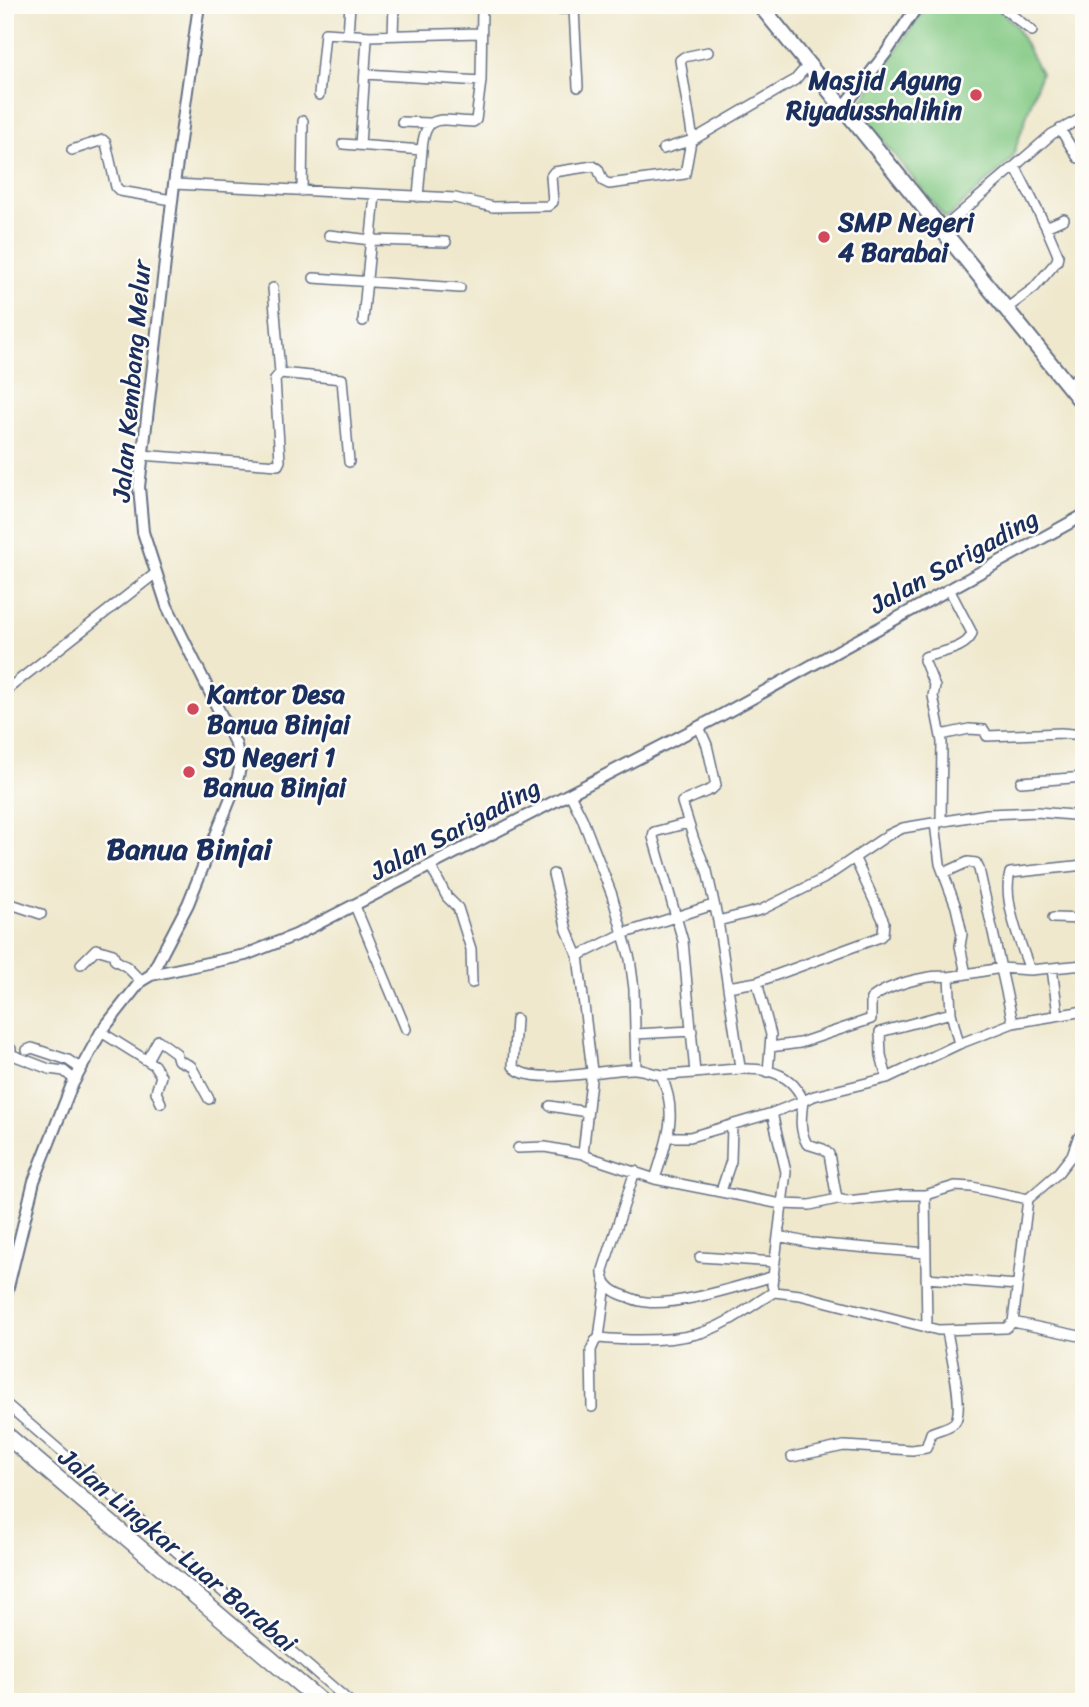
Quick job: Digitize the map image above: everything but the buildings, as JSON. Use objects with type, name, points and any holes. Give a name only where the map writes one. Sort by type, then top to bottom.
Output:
[{"type":"highway","name":"Jalan Lingkar Luar Barabai","points":[[5,1434],[321,1702]]},
{"type":"main road","points":[[760,5],[1084,405]]},
{"type":"street","name":"Jalan Kembang Melur","points":[[146,978],[188,904],[236,785],[240,768],[236,745],[206,690],[167,606],[143,531],[139,487],[172,200],[198,5]]},
{"type":"street","points":[[348,34],[350,5]]},
{"type":"street","points":[[393,35],[394,5]]},
{"type":"street","points":[[402,122],[475,121],[481,80],[482,5]]},
{"type":"street","points":[[561,9],[612,5]]},
{"type":"street","points":[[843,108],[886,53],[918,5]]},
{"type":"street","points":[[1001,6],[1032,31]]},
{"type":"street","points":[[574,9],[578,87]]},
{"type":"street","points":[[318,95],[326,33],[371,36],[479,33],[481,36]]},
{"type":"street","points":[[360,145],[367,39],[371,36]]},
{"type":"street","points":[[174,184],[455,198],[493,206],[548,206],[553,202],[552,173],[591,166],[598,169],[605,184],[682,176],[687,172],[690,144],[693,140],[680,60],[708,52]]},
{"type":"street","points":[[663,149],[693,140],[794,80],[808,65]]},
{"type":"street","points":[[365,75],[481,80]]},
{"type":"street","points":[[942,230],[1060,130],[1084,117]]},
{"type":"street","points":[[302,191],[303,121]]},
{"type":"street","points":[[418,197],[423,133],[429,123]]},
{"type":"street","points":[[1060,130],[1078,158],[1084,158]]},
{"type":"street","points":[[72,150],[103,140],[107,143],[116,187],[120,191],[172,200]]},
{"type":"street","points":[[343,144],[422,150]]},
{"type":"street","points":[[1006,309],[1034,288],[1057,261],[1058,255],[1015,166]]},
{"type":"street","points":[[363,320],[375,194]]},
{"type":"street","points":[[1046,227],[1064,219]]},
{"type":"street","points":[[329,235],[372,240],[446,242]]},
{"type":"street","points":[[314,278],[460,288]]},
{"type":"street","points":[[273,288],[280,373]]},
{"type":"street","points":[[1068,385],[1084,372]]},
{"type":"street","points":[[141,455],[278,465],[280,461],[275,379],[276,374],[280,373],[342,379],[349,462]]},
{"type":"street","name":"Jalan Sarigading","points":[[146,978],[245,955],[296,935],[355,906],[699,727],[1084,515]]},
{"type":"street","points":[[5,691],[156,573]]},
{"type":"street","points":[[949,589],[972,633],[970,639],[965,644],[924,658],[934,687],[933,696],[941,735],[938,823],[940,864],[962,934],[960,946],[965,974]]},
{"type":"street","points":[[699,727],[707,745],[716,785],[712,789],[683,799],[682,805],[707,871],[718,921],[740,1067]]},
{"type":"street","points":[[941,735],[969,729],[984,730],[987,736],[1061,733],[1084,735]]},
{"type":"street","points":[[1021,782],[1084,777]]},
{"type":"street","points":[[570,794],[612,895],[630,959],[634,989],[636,1069]]},
{"type":"street","points":[[718,921],[761,911],[823,878],[903,828],[987,814],[1037,812],[1084,816]]},
{"type":"street","points":[[688,823],[653,834],[683,941],[695,1073]]},
{"type":"street","points":[[728,987],[757,982],[880,937],[884,922],[855,859]]},
{"type":"street","points":[[944,873],[968,862],[976,863],[1013,1023]]},
{"type":"street","points":[[1030,970],[1019,941],[1009,897],[1010,873],[1084,866]]},
{"type":"street","points":[[431,867],[447,897],[458,908],[471,949],[472,983]]},
{"type":"street","points":[[553,874],[567,930],[578,956],[592,1071],[583,1154]]},
{"type":"street","points":[[5,902],[41,914]]},
{"type":"street","points":[[578,956],[622,934],[713,905]]},
{"type":"street","points":[[355,906],[407,1029]]},
{"type":"street","points":[[1053,918],[1084,919]]},
{"type":"street","points":[[5,1299],[34,1181],[78,1074],[101,1032],[146,978],[115,960],[113,954],[96,949],[81,964]]},
{"type":"street","points":[[770,1047],[800,1043],[871,1019],[871,999],[889,988],[933,976],[948,977],[1001,968],[1030,970],[1084,965]]},
{"type":"street","points":[[1052,968],[1058,1015]]},
{"type":"street","points":[[948,977],[951,1013],[958,1044]]},
{"type":"street","points":[[757,982],[771,1035],[768,1072]]},
{"type":"street","points":[[668,1137],[690,1137],[732,1126],[814,1096],[887,1078],[958,1044],[1013,1023],[1084,1011]]},
{"type":"street","points":[[887,1078],[881,1055],[880,1032],[951,1013]]},
{"type":"street","points":[[516,1019],[514,1069],[539,1076],[570,1077],[592,1071],[636,1069],[661,1075],[740,1067],[768,1072],[793,1083],[803,1101],[800,1122],[803,1138],[807,1144],[829,1154],[837,1199]]},
{"type":"street","points":[[635,1034],[692,1031]]},
{"type":"street","points":[[101,1032],[154,1065],[161,1076],[156,1093],[161,1103]]},
{"type":"street","points":[[146,1060],[158,1040],[176,1053],[178,1060],[191,1066],[209,1099]]},
{"type":"street","points":[[27,1050],[33,1048],[68,1060],[78,1074]]},
{"type":"street","points":[[11,1049],[11,1054],[49,1069],[78,1074]]},
{"type":"street","points":[[655,1179],[668,1137],[672,1113],[667,1088],[661,1075]]},
{"type":"street","points":[[550,1106],[587,1112]]},
{"type":"street","points":[[772,1113],[786,1172],[774,1292]]},
{"type":"street","points":[[721,1191],[730,1161],[732,1126]]},
{"type":"street","points":[[592,1407],[591,1350],[595,1341],[660,1340],[699,1334],[725,1322],[774,1292],[800,1295],[927,1328],[1006,1328],[1013,1322],[1028,1199],[1057,1174],[1072,1155],[1078,1138],[1084,1136]]},
{"type":"street","points":[[518,1148],[545,1147],[583,1154],[655,1179],[781,1204],[810,1205],[837,1199],[847,1201],[925,1195],[955,1186],[1028,1199]]},
{"type":"street","points":[[635,1171],[603,1270],[602,1278],[615,1292],[642,1302],[670,1301],[717,1293],[774,1276]]},
{"type":"street","points":[[925,1195],[927,1328]]},
{"type":"street","points":[[778,1236],[811,1243],[926,1253]]},
{"type":"street","points":[[700,1257],[775,1262]]},
{"type":"street","points":[[926,1278],[1017,1285]]},
{"type":"street","points":[[599,1339],[606,1284]]},
{"type":"street","points":[[1013,1322],[1084,1337]]},
{"type":"street","points":[[792,1457],[844,1446],[912,1450],[926,1448],[930,1433],[952,1425],[958,1415],[959,1398],[947,1330]]},
{"type":"street","points":[[5,1403],[350,1702]]},
{"type":"green space","points":[[927,5],[995,5],[1015,25],[1041,73],[1012,159],[946,219],[857,109]]},
{"type":"place","name":"Masjid Agung Riyadusshalihin","points":[[976,95]]},
{"type":"place","name":"SMP Negeri 4 Barabai","points":[[824,237]]},
{"type":"place","name":"Kantor Desa Banua Binjai","points":[[193,709]]},
{"type":"place","name":"SD Negeri 1 Banua Binjai","points":[[189,772]]},
{"type":"district","name":"Banua Binjai","points":[[189,849]]}]
